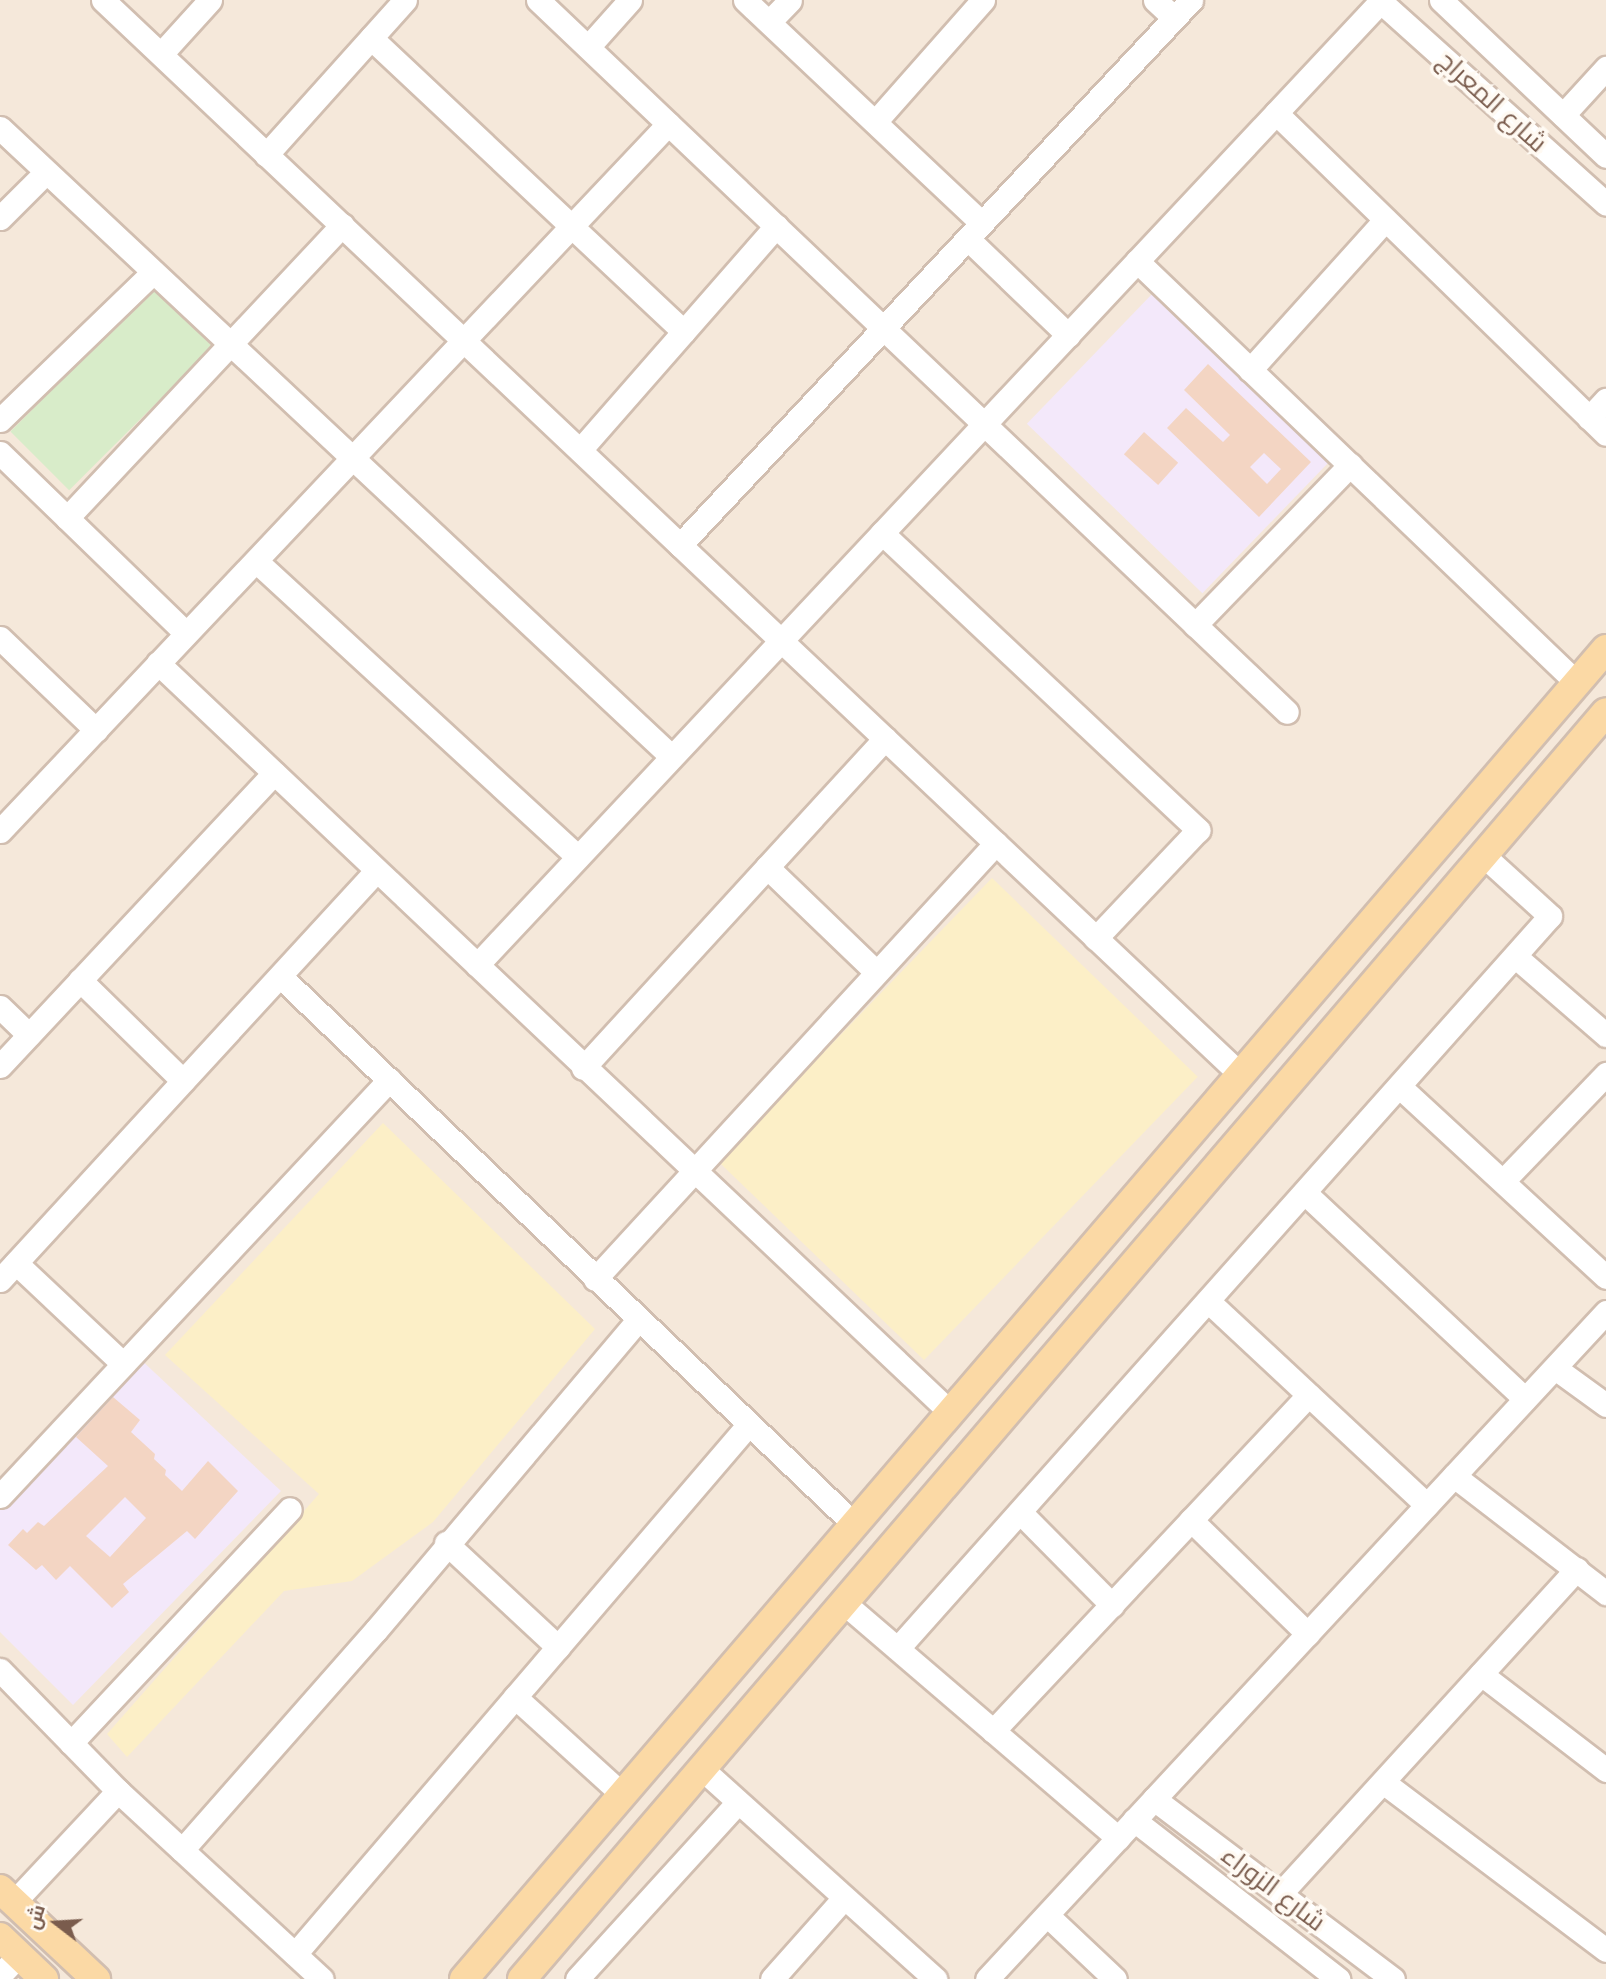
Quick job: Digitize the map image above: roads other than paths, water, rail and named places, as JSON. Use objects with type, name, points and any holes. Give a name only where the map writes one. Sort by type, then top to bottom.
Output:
[{"type":"main road","points":[[464,1979],[1606,649]]},
{"type":"main road","points":[[526,1978],[1606,712]]},
{"type":"main road","points":[[1157,1171],[1189,1200]]},
{"type":"main road","points":[[7,1896],[96,1979]]},
{"type":"main road","points":[[9,1946],[44,1979]]},
{"type":"street","points":[[103,0],[1241,1074]]},
{"type":"street","points":[[161,54],[210,0]]},
{"type":"street","points":[[266,155],[405,0]]},
{"type":"street","points":[[538,0],[1287,712]]},
{"type":"street","points":[[588,47],[630,0]]},
{"type":"street","points":[[745,0],[875,122],[1068,335]]},
{"type":"street","points":[[768,22],[790,0]]},
{"type":"street","points":[[875,122],[983,0]]},
{"type":"street","points":[[1155,0],[1174,18]]},
{"type":"street","points":[[680,545],[1191,0]]},
{"type":"street","points":[[477,965],[1380,1]]},
{"type":"street","name":"شارع المعراج","points":[[1380,1],[1606,204]]},
{"type":"street","points":[[1457,5],[1606,156]]},
{"type":"street","points":[[371,38],[684,332]]},
{"type":"street","points":[[1563,115],[1606,68]]},
{"type":"street","points":[[1276,113],[1606,434]]},
{"type":"street","points":[[0,831],[668,124]]},
{"type":"street","points":[[0,128],[672,757]]},
{"type":"street","points":[[0,218],[46,172]]},
{"type":"street","points":[[1250,370],[1385,220]]},
{"type":"street","points":[[67,518],[231,347],[342,225]]},
{"type":"street","points":[[580,450],[776,226]]},
{"type":"street","points":[[1137,261],[1577,683]]},
{"type":"street","points":[[0,420],[153,272]]},
{"type":"street","points":[[1589,418],[1606,400]]},
{"type":"street","points":[[0,453],[186,633]]},
{"type":"street","points":[[1195,625],[1350,465]]},
{"type":"street","points":[[882,533],[1198,830],[1096,938]]},
{"type":"street","points":[[256,561],[578,857]]},
{"type":"street","points":[[0,638],[96,730]]},
{"type":"street","points":[[158,663],[583,1068],[949,1411]]},
{"type":"street","points":[[583,1068],[885,738]]},
{"type":"street","points":[[0,1066],[274,774]]},
{"type":"street","points":[[595,1279],[875,971],[996,843]]},
{"type":"street","points":[[898,1648],[1550,916],[1483,855]]},
{"type":"street","points":[[767,867],[875,971]]},
{"type":"street","points":[[0,1280],[376,871]]},
{"type":"street","points":[[1516,957],[1606,1035]]},
{"type":"street","points":[[281,977],[854,1524]]},
{"type":"street","points":[[80,980],[183,1081]]},
{"type":"street","points":[[0,1007],[29,1035]]},
{"type":"street","points":[[1503,1181],[1606,1074]]},
{"type":"street","points":[[0,1496],[389,1080]]},
{"type":"street","points":[[1400,1087],[1606,1276]]},
{"type":"street","points":[[1305,1193],[1525,1399]]},
{"type":"street","points":[[16,1263],[123,1364]]},
{"type":"street","points":[[1208,1301],[1427,1505]]},
{"type":"street","points":[[987,1979],[1606,1312]]},
{"type":"street","points":[[182,1850],[376,1630],[446,1543],[638,1320]]},
{"type":"street","points":[[1555,1368],[1606,1405]]},
{"type":"street","points":[[993,1731],[1309,1395]]},
{"type":"street","points":[[295,1954],[749,1424]]},
{"type":"street","points":[[1454,1476],[1606,1592]]},
{"type":"street","points":[[71,1743],[290,1509]]},
{"type":"street","points":[[1020,1512],[1112,1605]]},
{"type":"street","points":[[1191,1520],[1307,1634]]},
{"type":"street","points":[[446,1543],[558,1647]]},
{"type":"street","points":[[1280,1894],[1577,1569]]},
{"type":"street","points":[[844,1603],[1118,1838]]},
{"type":"street","points":[[0,1670],[118,1791],[322,1979]]},
{"type":"street","points":[[1481,1674],[1606,1770]]},
{"type":"street","points":[[515,1697],[622,1794]]},
{"type":"street","points":[[702,1769],[843,1899],[935,1979]]},
{"type":"street","points":[[1383,1782],[1606,1950]]},
{"type":"street","points":[[7,1896],[118,1791]]},
{"type":"street","name":"شارع الزوراء","points":[[1154,1799],[1393,1979]]},
{"type":"street","points":[[576,1979],[738,1802]]},
{"type":"street","name":"شارع الزوراء","points":[[1134,1820],[1338,1979]]},
{"type":"street","points":[[772,1979],[843,1899]]},
{"type":"street","points":[[1047,1914],[1115,1979]]},
{"type":"street","points":[[0,1975],[9,1946]]}]
